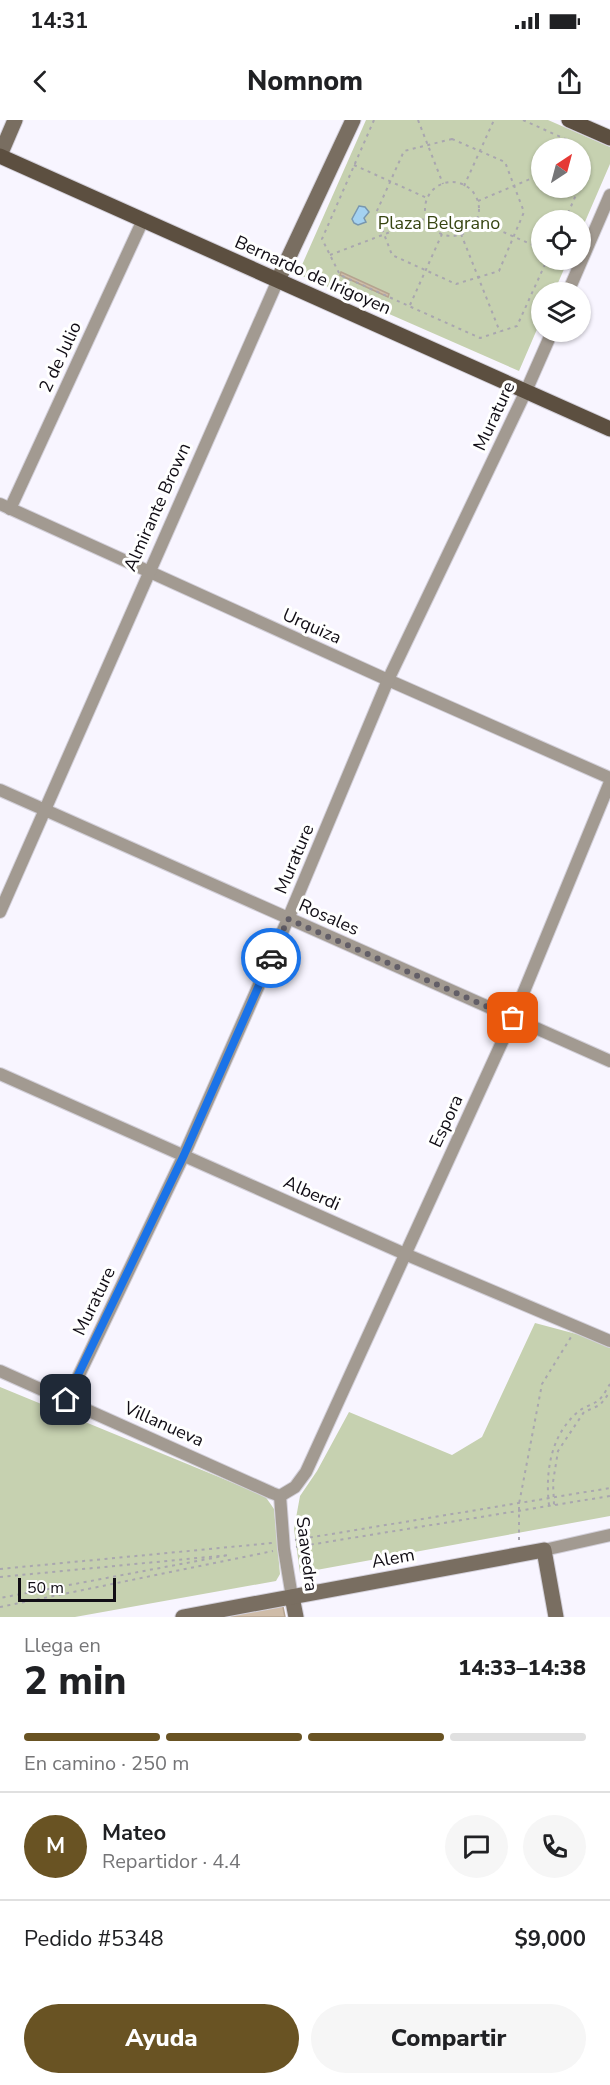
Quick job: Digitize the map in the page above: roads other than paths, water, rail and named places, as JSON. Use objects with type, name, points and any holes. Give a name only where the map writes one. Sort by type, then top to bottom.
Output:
[{"type":"main road","points":[[0,155],[15,120]]},
{"type":"main road","name":"Almirante Brown","points":[[278,280],[353,120]]},
{"type":"main road","points":[[569,120],[610,138]]},
{"type":"main road","name":"Bernardo de Irigoyen","points":[[0,155],[610,429]]},
{"type":"main road","points":[[544,1550],[556,1617]]},
{"type":"main road","name":"Alem","points":[[183,1617],[544,1550]]},
{"type":"main road","name":"Saavedra","points":[[292,1596],[296,1617]]},
{"type":"street","points":[[572,282],[610,195]]},
{"type":"street","name":"2 de Julio","points":[[5,506],[143,220]]},
{"type":"street","name":"Almirante Brown","points":[[0,912],[278,280]]},
{"type":"street","name":"Murature","points":[[66,1400],[184,1155],[288,919],[388,680],[548,342]]},
{"type":"street","name":"Urquiza","points":[[5,506],[610,780]]},
{"type":"street","name":"Espora","points":[[280,1496],[295,1487],[306,1472],[513,1018],[610,780]]},
{"type":"street","name":"Rosales","points":[[0,790],[610,1061]]},
{"type":"street","name":"Alberdi","points":[[0,1074],[405,1254],[610,1341]]},
{"type":"street","name":"Villanueva","points":[[0,1371],[280,1496]]},
{"type":"street","name":"Saavedra","points":[[280,1496],[284,1545],[292,1596]]},
{"type":"street","name":"Alem","points":[[544,1550],[610,1535]]},
{"type":"water","points":[[359,206],[365,207],[369,212],[364,218],[366,222],[358,225],[352,219]]},
{"type":"park label","name":"Plaza Belgrano","points":[[439,223]]}]
